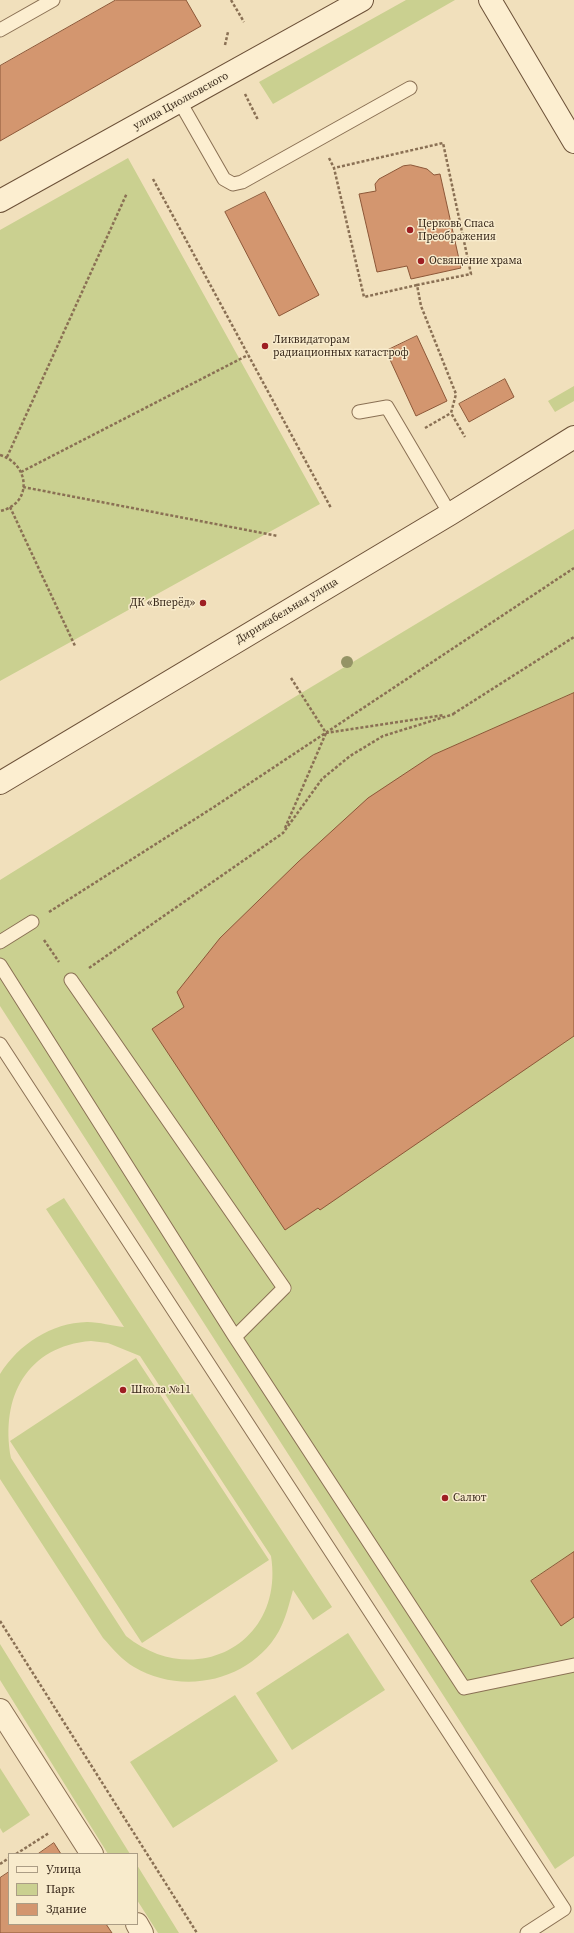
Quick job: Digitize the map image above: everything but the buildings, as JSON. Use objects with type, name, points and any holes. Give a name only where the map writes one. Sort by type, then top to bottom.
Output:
[{"type":"street","name":"улица Циолковского","points":[[0,201],[362,0]]},
{"type":"street","points":[[490,0],[574,142]]},
{"type":"street","name":"Дирижабельная улица","points":[[0,783],[450,514],[574,437]]},
{"type":"street","points":[[0,1710],[91,1853]]},
{"type":"lane","points":[[0,30],[53,0]]},
{"type":"lane","points":[[180,102],[224,179],[232,184],[242,182],[410,88]]},
{"type":"lane","points":[[359,412],[388,407],[405,439],[450,514]]},
{"type":"lane","points":[[0,942],[32,922]]},
{"type":"lane","points":[[0,965],[235,1338],[464,1688],[574,1665]]},
{"type":"lane","points":[[71,980],[284,1288],[235,1338]]},
{"type":"lane","points":[[0,1044],[569,1906],[527,1933]]},
{"type":"path","points":[[231,0],[244,22]]},
{"type":"path","points":[[225,46],[228,32]]},
{"type":"path","points":[[244,92],[258,120]]},
{"type":"path","points":[[443,143],[471,274],[417,285],[364,297],[334,168],[443,143]]},
{"type":"path","points":[[152,179],[331,508]]},
{"type":"path","points":[[7,457],[127,193]]},
{"type":"path","points":[[417,285],[422,306],[456,394],[451,413],[465,437]]},
{"type":"path","points":[[21,472],[248,355]]},
{"type":"path","points":[[405,439],[451,413]]},
{"type":"path","points":[[0,455],[7,457],[16,463],[21,472],[23,487],[21,495],[10,507],[0,511]]},
{"type":"path","points":[[23,487],[278,536]]},
{"type":"path","points":[[10,507],[75,646]]},
{"type":"path","points":[[574,568],[214,807],[32,922],[71,980],[283,833],[322,779],[350,756],[383,736],[454,714],[574,637]]},
{"type":"path","points":[[291,678],[326,733]]},
{"type":"path","points":[[326,733],[454,714]]},
{"type":"path","points":[[283,833],[326,733]]},
{"type":"path","points":[[0,1621],[197,1933]]},
{"type":"path","points":[[18,1853],[52,1831]]},
{"type":"green space","points":[[406,0],[455,0],[273,104],[259,82]]},
{"type":"green space","points":[[128,158],[320,504],[0,681],[0,230]]},
{"type":"green space","points":[[574,386],[574,401],[555,412],[548,401]]},
{"type":"green space","name":"Салют","points":[[574,529],[574,1856],[555,1869],[0,1006],[0,880],[288,701]]},
{"type":"green space","points":[[64,1198],[332,1607],[313,1620],[293,1590],[279,1631],[267,1648],[251,1662],[234,1672],[214,1679],[194,1682],[173,1681],[153,1676],[134,1667],[126,1661],[103,1638],[0,1479],[0,1374],[8,1363],[17,1353],[37,1337],[61,1326],[87,1322],[124,1327],[46,1209]],"holes":[[[91,1341],[108,1343],[140,1356],[271,1556],[272,1587],[264,1613],[249,1634],[229,1650],[205,1658],[179,1659],[152,1652],[126,1636],[11,1458],[9,1436],[10,1415],[15,1395],[23,1378],[35,1364],[50,1353],[69,1345]]]},
{"type":"green space","points":[[136,1358],[269,1560],[142,1643],[10,1441]]},
{"type":"green space","points":[[348,1633],[385,1690],[292,1750],[256,1693]]},
{"type":"green space","points":[[0,1644],[129,1853],[107,1853],[0,1680]]},
{"type":"green space","points":[[235,1695],[278,1761],[173,1828],[130,1762]]},
{"type":"green space","points":[[0,1768],[30,1815],[3,1833],[0,1828]]},
{"type":"green space","points":[[138,1867],[179,1933],[158,1933],[138,1902]]},
{"type":"place","name":"Церковь Спаса Преображения","points":[[410,230]]},
{"type":"place","name":"Освящение храма","points":[[421,261]]},
{"type":"place","name":"Ликвидаторам радиационных катастроф","points":[[265,346]]},
{"type":"place","name":"ДК «Вперёд»","points":[[203,603]]},
{"type":"place","name":"Школа №11","points":[[123,1390]]},
{"type":"place","name":"Салют","points":[[445,1498]]}]
